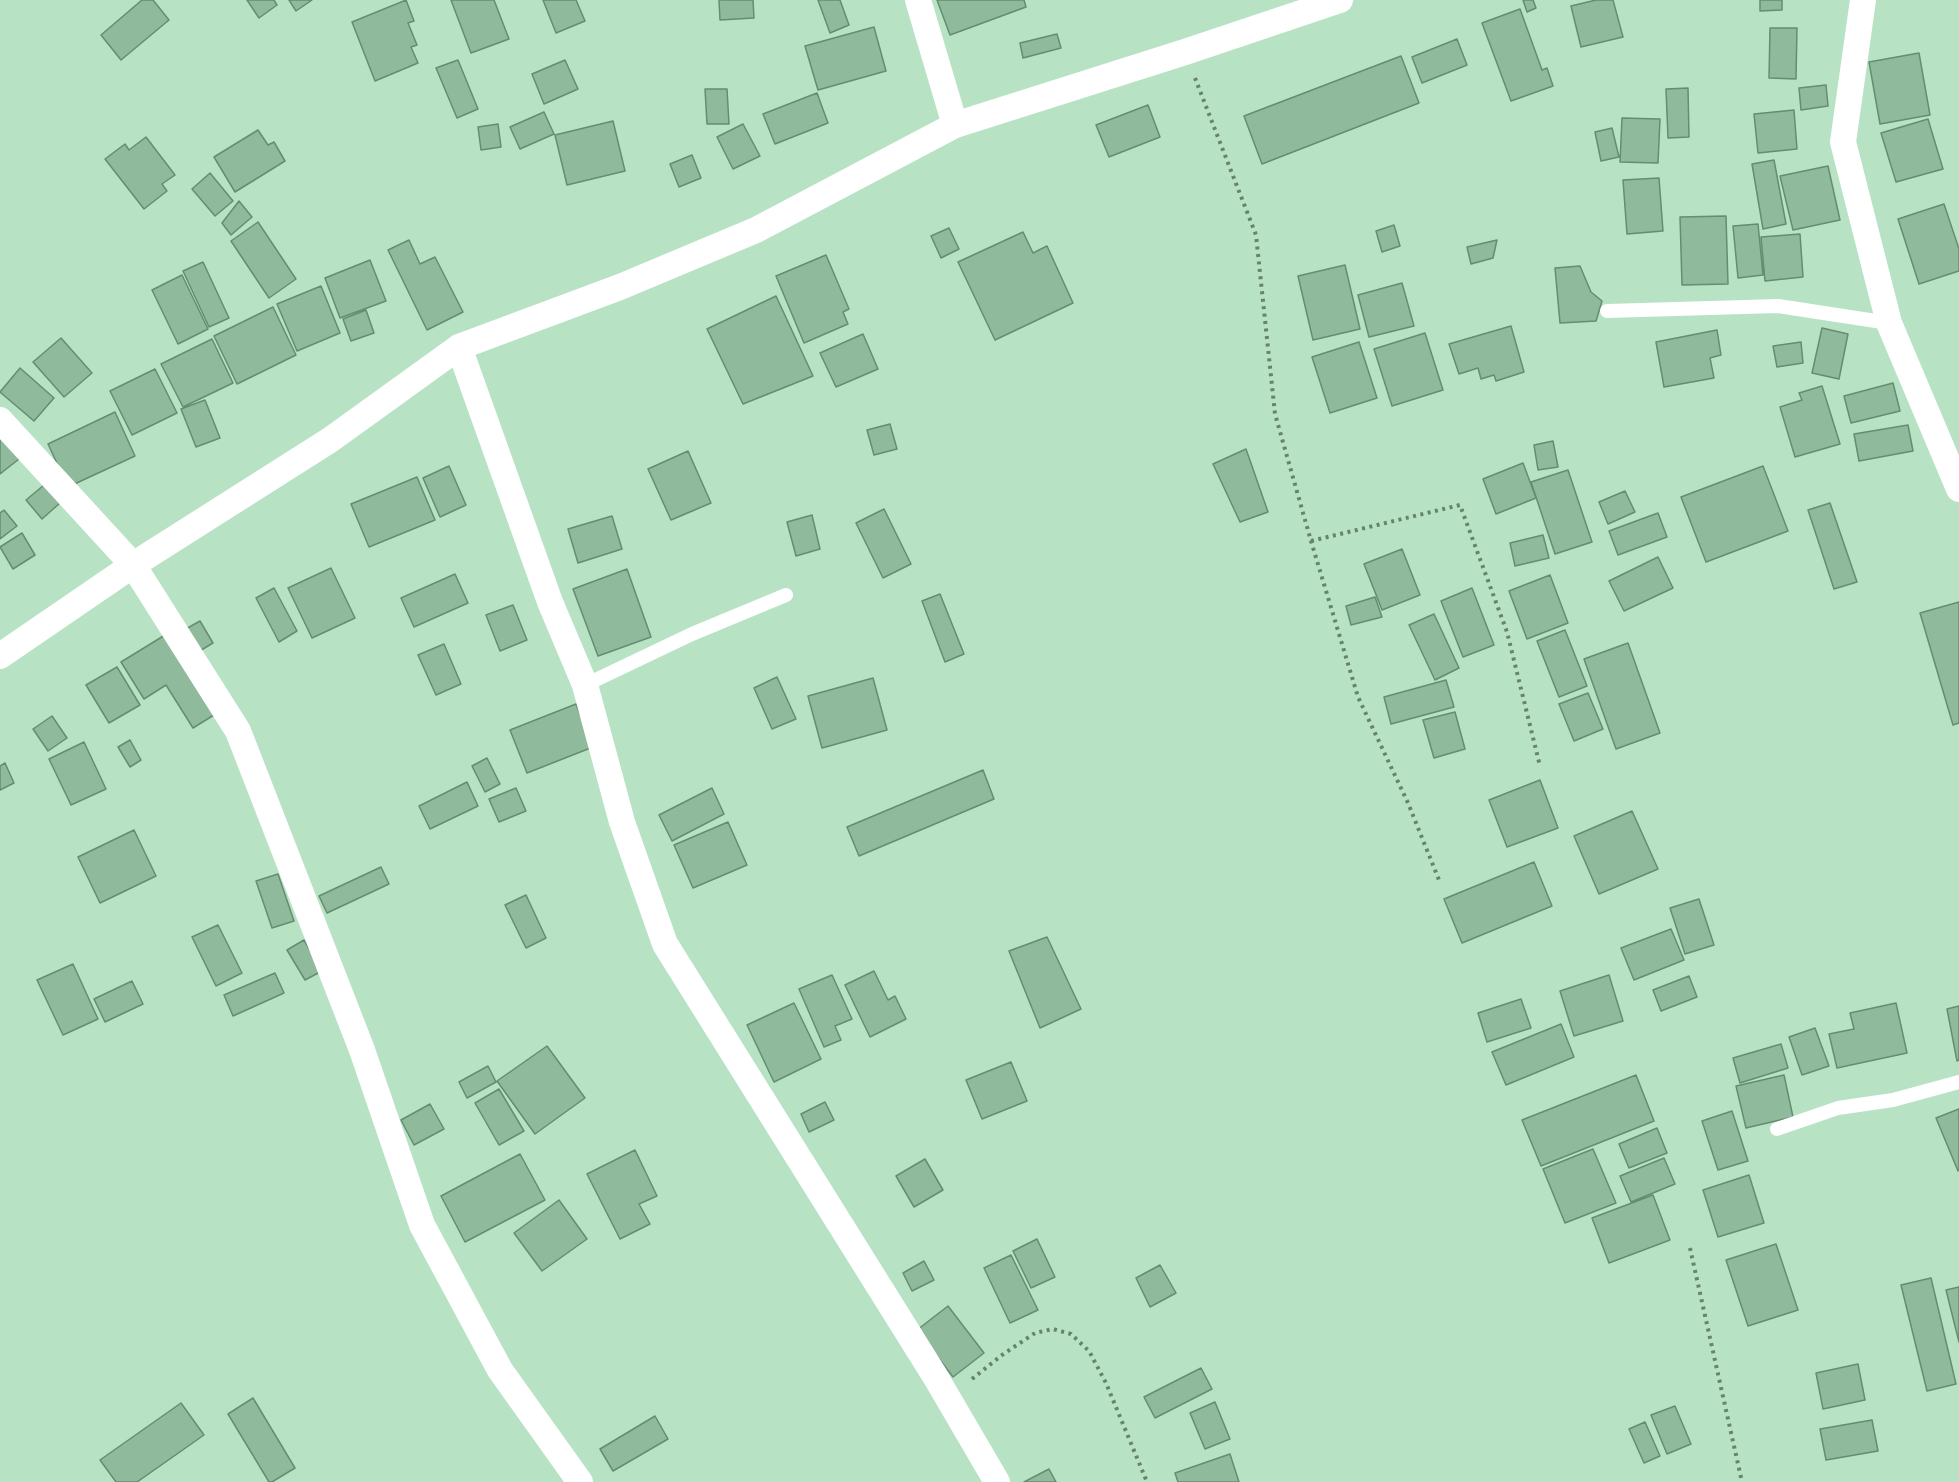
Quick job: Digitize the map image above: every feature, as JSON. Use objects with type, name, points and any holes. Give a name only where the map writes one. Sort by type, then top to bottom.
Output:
[{"type":"street","points":[[918,0],[955,125]]},
{"type":"street","points":[[0,656],[133,565],[330,440],[459,347],[620,287],[756,230],[955,125],[1340,0]]},
{"type":"street","points":[[1863,0],[1843,142],[1889,323],[1959,489]]},
{"type":"street","points":[[459,347],[550,602],[585,685],[622,822],[665,944],[935,1376],[997,1482]]},
{"type":"street","points":[[0,420],[133,565],[238,731],[362,1050],[422,1224],[500,1370],[580,1482]]},
{"type":"lane","points":[[1607,311],[1778,306],[1889,323]]},
{"type":"lane","points":[[585,685],[692,634],[786,595]]},
{"type":"lane","points":[[1777,1129],[1838,1108],[1893,1100],[1959,1082]]},
{"type":"path","points":[[1185,52],[1256,235],[1275,414],[1359,697],[1408,802],[1440,880]]},
{"type":"path","points":[[1311,541],[1460,505],[1507,632],[1540,766]]},
{"type":"path","points":[[1690,1248],[1742,1482]]},
{"type":"path","points":[[935,1376],[972,1379],[1035,1333],[1053,1329],[1071,1334],[1089,1351],[1106,1383],[1146,1482]]},
{"type":"building","points":[[142,0],[153,0],[169,20],[121,60],[101,35]]},
{"type":"building","points":[[247,0],[274,0],[277,5],[259,18]]},
{"type":"building","points":[[289,0],[312,0],[296,11]]},
{"type":"building","points":[[406,0],[414,21],[408,23],[417,45],[411,47],[418,63],[375,81],[352,22]]},
{"type":"building","points":[[451,0],[494,0],[509,39],[471,53]]},
{"type":"building","points":[[543,0],[576,0],[585,21],[556,33]]},
{"type":"building","points":[[719,0],[753,0],[754,18],[720,20]]},
{"type":"building","points":[[818,0],[840,0],[849,25],[830,33]]},
{"type":"building","points":[[937,0],[1024,0],[1026,7],[950,35]]},
{"type":"building","points":[[1523,0],[1533,0],[1536,8],[1527,12]]},
{"type":"building","points":[[1596,0],[1613,0],[1623,37],[1581,47],[1571,6]]},
{"type":"building","points":[[1760,0],[1782,0],[1782,10],[1760,11]]},
{"type":"building","points":[[1520,9],[1542,70],[1547,68],[1553,86],[1511,101],[1482,23]]},
{"type":"building","points":[[874,27],[886,71],[818,90],[805,46]]},
{"type":"building","points":[[1770,28],[1797,28],[1796,79],[1769,78]]},
{"type":"building","points":[[1057,34],[1061,48],[1023,58],[1020,43]]},
{"type":"building","points":[[1457,39],[1467,65],[1422,83],[1412,57]]},
{"type":"building","points":[[1919,53],[1930,115],[1880,124],[1869,62]]},
{"type":"building","points":[[1401,56],[1419,103],[1262,164],[1244,116]]},
{"type":"building","points":[[458,60],[478,109],[457,118],[436,68]]},
{"type":"building","points":[[565,60],[578,89],[544,104],[532,74]]},
{"type":"building","points":[[1826,85],[1828,106],[1801,110],[1799,88]]},
{"type":"building","points":[[1688,88],[1689,137],[1668,138],[1666,89]]},
{"type":"building","points":[[705,89],[727,89],[729,124],[707,124]]},
{"type":"building","points":[[817,93],[828,123],[775,144],[763,114]]},
{"type":"building","points":[[1148,105],[1160,137],[1109,157],[1096,125]]},
{"type":"building","points":[[1794,110],[1797,149],[1758,153],[1754,114]]},
{"type":"building","points":[[544,112],[554,134],[520,149],[510,127]]},
{"type":"building","points":[[1622,118],[1660,119],[1658,163],[1620,162]]},
{"type":"building","points":[[1928,119],[1943,169],[1896,182],[1881,133]]},
{"type":"building","points":[[613,121],[625,171],[567,185],[555,135]]},
{"type":"building","points":[[498,124],[501,147],[481,150],[478,127]]},
{"type":"building","points":[[743,124],[760,156],[733,169],[717,137]]},
{"type":"building","points":[[1612,128],[1619,157],[1601,161],[1595,132]]},
{"type":"building","points":[[258,130],[268,145],[274,142],[285,161],[235,192],[214,157]]},
{"type":"building","points":[[146,137],[175,175],[162,184],[167,191],[144,209],[105,159],[125,144],[129,150]]},
{"type":"building","points":[[692,155],[701,178],[679,187],[670,164]]},
{"type":"building","points":[[1774,160],[1786,224],[1763,229],[1752,164]]},
{"type":"building","points":[[1828,166],[1840,220],[1793,230],[1780,176]]},
{"type":"building","points":[[210,173],[233,201],[215,216],[192,189]]},
{"type":"building","points":[[1659,178],[1663,231],[1627,234],[1623,180]]},
{"type":"building","points":[[239,201],[252,217],[231,235],[222,223]]},
{"type":"building","points":[[1944,204],[1959,249],[1959,271],[1919,284],[1898,219]]},
{"type":"building","points":[[1726,216],[1728,284],[1682,285],[1680,217]]},
{"type":"building","points":[[258,222],[296,279],[269,298],[231,241]]},
{"type":"building","points":[[1758,224],[1763,275],[1738,278],[1733,226]]},
{"type":"building","points":[[1394,225],[1400,246],[1382,252],[1376,231]]},
{"type":"building","points":[[949,228],[959,249],[941,258],[931,236]]},
{"type":"building","points":[[1023,232],[1033,253],[1047,246],[1073,303],[995,340],[958,262]]},
{"type":"building","points":[[1800,234],[1803,277],[1765,281],[1761,237]]},
{"type":"building","points":[[409,240],[420,264],[435,257],[463,312],[427,330],[388,250]]},
{"type":"building","points":[[1497,240],[1493,258],[1471,264],[1467,247]]},
{"type":"building","points":[[826,255],[849,309],[843,312],[848,324],[804,343],[776,276]]},
{"type":"building","points":[[370,260],[386,301],[340,318],[325,278]]},
{"type":"building","points":[[203,262],[229,318],[209,327],[183,271]]},
{"type":"building","points":[[1345,265],[1360,329],[1313,340],[1298,276]]},
{"type":"building","points":[[1580,266],[1591,292],[1602,301],[1596,321],[1560,323],[1555,268]]},
{"type":"building","points":[[182,275],[208,329],[178,344],[152,290]]},
{"type":"building","points":[[1402,283],[1414,326],[1369,337],[1358,295]]},
{"type":"building","points":[[321,286],[340,333],[297,351],[277,304]]},
{"type":"building","points":[[776,296],[813,376],[743,404],[707,329]]},
{"type":"building","points":[[273,307],[296,355],[237,384],[214,336]]},
{"type":"building","points":[[366,310],[374,333],[351,341],[343,319]]},
{"type":"building","points":[[1511,326],[1524,372],[1496,381],[1494,375],[1481,379],[1478,368],[1459,374],[1449,344]]},
{"type":"building","points":[[1822,328],[1848,334],[1839,379],[1812,373]]},
{"type":"building","points":[[1717,330],[1721,355],[1710,358],[1714,378],[1664,387],[1656,342]]},
{"type":"building","points":[[1425,333],[1443,390],[1392,406],[1374,349]]},
{"type":"building","points":[[863,334],[878,369],[836,387],[820,353]]},
{"type":"building","points":[[61,338],[92,373],[64,397],[33,362]]},
{"type":"building","points":[[212,339],[233,383],[183,407],[161,364]]},
{"type":"building","points":[[1359,342],[1377,398],[1330,413],[1312,357]]},
{"type":"building","points":[[1801,342],[1803,363],[1777,367],[1773,346]]},
{"type":"building","points":[[20,368],[54,398],[34,421],[0,392]]},
{"type":"building","points":[[155,369],[177,413],[132,435],[110,391]]},
{"type":"building","points":[[1893,383],[1900,411],[1851,423],[1844,396]]},
{"type":"building","points":[[1822,386],[1840,444],[1795,457],[1780,407],[1802,400],[1799,393]]},
{"type":"building","points":[[205,400],[220,438],[196,447],[181,409]]},
{"type":"building","points":[[115,412],[135,456],[68,487],[48,444]]},
{"type":"building","points":[[890,424],[897,449],[874,455],[867,430]]},
{"type":"building","points":[[1908,425],[1913,451],[1859,461],[1854,434]]},
{"type":"building","points":[[0,437],[19,459],[0,474]]},
{"type":"building","points":[[1553,441],[1558,467],[1538,470],[1534,445]]},
{"type":"building","points":[[1246,449],[1268,512],[1240,522],[1213,464]]},
{"type":"building","points":[[688,451],[711,503],[671,520],[648,469]]},
{"type":"building","points":[[1523,463],[1536,498],[1496,514],[1483,479]]},
{"type":"building","points":[[449,466],[466,505],[440,517],[423,478]]},
{"type":"building","points":[[1763,466],[1788,531],[1706,562],[1681,497]]},
{"type":"building","points":[[1568,470],[1592,542],[1555,554],[1531,482]]},
{"type":"building","points":[[417,477],[435,520],[369,547],[351,504]]},
{"type":"building","points":[[44,485],[60,503],[42,519],[26,500]]},
{"type":"building","points":[[1625,491],[1635,512],[1608,524],[1599,502]]},
{"type":"building","points":[[1830,503],[1857,582],[1834,589],[1808,510]]},
{"type":"building","points":[[884,509],[911,564],[883,578],[856,523]]},
{"type":"building","points":[[4,510],[17,526],[0,539],[0,513]]},
{"type":"building","points":[[1658,513],[1667,537],[1618,555],[1609,531]]},
{"type":"building","points":[[812,515],[820,549],[796,556],[787,522]]},
{"type":"building","points":[[612,516],[622,549],[578,563],[568,529]]},
{"type":"building","points":[[22,533],[35,555],[13,569],[0,547]]},
{"type":"building","points":[[1543,535],[1549,558],[1515,566],[1510,543]]},
{"type":"building","points":[[1402,549],[1420,595],[1382,610],[1364,564]]},
{"type":"building","points":[[1658,557],[1673,588],[1624,611],[1609,581]]},
{"type":"building","points":[[331,568],[355,618],[312,638],[288,588]]},
{"type":"building","points":[[627,569],[651,637],[598,656],[573,589]]},
{"type":"building","points":[[455,574],[468,603],[414,627],[401,598]]},
{"type":"building","points":[[1550,575],[1568,623],[1527,639],[1509,591]]},
{"type":"building","points":[[274,588],[297,631],[279,642],[256,598]]},
{"type":"building","points":[[1472,588],[1494,645],[1463,657],[1441,601]]},
{"type":"building","points":[[940,594],[964,654],[945,662],[922,601]]},
{"type":"building","points":[[1375,597],[1382,617],[1351,625],[1346,606]]},
{"type":"building","points":[[1959,602],[1959,723],[1953,725],[1920,613]]},
{"type":"building","points":[[513,605],[527,640],[500,651],[486,615]]},
{"type":"building","points":[[1434,614],[1459,668],[1435,680],[1409,625]]},
{"type":"building","points":[[200,621],[213,643],[198,652],[184,630]]},
{"type":"building","points":[[1565,630],[1587,686],[1559,697],[1537,641]]},
{"type":"building","points":[[165,635],[214,715],[193,728],[166,685],[144,699],[121,662]]},
{"type":"building","points":[[1628,643],[1660,733],[1616,749],[1584,659]]},
{"type":"building","points":[[444,644],[461,684],[436,695],[418,655]]},
{"type":"building","points":[[117,667],[140,705],[109,723],[86,685]]},
{"type":"building","points":[[777,677],[796,719],[772,729],[754,688]]},
{"type":"building","points":[[873,678],[887,730],[822,748],[808,696]]},
{"type":"building","points":[[1446,680],[1454,707],[1391,724],[1384,697]]},
{"type":"building","points":[[1588,693],[1603,729],[1574,741],[1559,704]]},
{"type":"building","points":[[576,704],[593,747],[527,773],[510,730]]},
{"type":"building","points":[[1455,712],[1465,749],[1434,758],[1423,720]]},
{"type":"building","points":[[52,716],[67,738],[48,751],[33,729]]},
{"type":"building","points":[[130,740],[141,760],[130,767],[118,747]]},
{"type":"building","points":[[84,742],[106,789],[71,805],[49,759]]},
{"type":"building","points":[[487,758],[500,784],[485,792],[472,766]]},
{"type":"building","points":[[5,763],[14,783],[0,790],[0,766]]},
{"type":"building","points":[[983,770],[994,799],[859,856],[847,827]]},
{"type":"building","points":[[1540,780],[1558,828],[1507,847],[1489,800]]},
{"type":"building","points":[[467,782],[478,806],[430,829],[419,806]]},
{"type":"building","points":[[516,788],[526,811],[499,822],[489,799]]},
{"type":"building","points":[[712,788],[724,814],[672,841],[659,815]]},
{"type":"building","points":[[1632,811],[1658,869],[1599,894],[1574,836]]},
{"type":"building","points":[[728,822],[747,865],[693,888],[674,845]]},
{"type":"building","points":[[134,830],[156,876],[100,903],[78,857]]},
{"type":"building","points":[[1534,862],[1552,906],[1462,943],[1444,899]]},
{"type":"building","points":[[381,867],[389,884],[327,913],[319,896]]},
{"type":"building","points":[[278,874],[294,921],[272,928],[256,881]]},
{"type":"building","points":[[526,895],[546,938],[526,948],[505,905]]},
{"type":"building","points":[[1699,899],[1714,945],[1685,954],[1670,908]]},
{"type":"building","points":[[218,925],[242,973],[216,986],[192,937]]},
{"type":"building","points":[[1671,929],[1684,960],[1634,980],[1621,948]]},
{"type":"building","points":[[1047,937],[1081,1009],[1040,1028],[1009,951]]},
{"type":"building","points":[[304,940],[322,971],[305,980],[287,950]]},
{"type":"building","points":[[73,964],[98,1019],[63,1035],[37,980]]},
{"type":"building","points":[[874,971],[888,1000],[895,996],[906,1019],[870,1037],[845,985]]},
{"type":"building","points":[[275,973],[284,993],[233,1016],[224,995]]},
{"type":"building","points":[[832,975],[852,1019],[835,1026],[841,1040],[824,1047],[799,989]]},
{"type":"building","points":[[1609,975],[1623,1021],[1574,1036],[1560,991]]},
{"type":"building","points":[[1689,976],[1697,997],[1661,1011],[1653,990]]},
{"type":"building","points":[[132,981],[143,1004],[105,1022],[94,999]]},
{"type":"building","points":[[1521,999],[1531,1028],[1487,1042],[1478,1013]]},
{"type":"building","points":[[794,1003],[821,1059],[774,1082],[747,1025]]},
{"type":"building","points":[[1896,1003],[1907,1053],[1837,1068],[1829,1034],[1854,1029],[1850,1013]]},
{"type":"building","points":[[1959,1006],[1959,1060],[1957,1061],[1947,1009]]},
{"type":"building","points":[[1561,1024],[1574,1057],[1506,1085],[1492,1052]]},
{"type":"building","points":[[1815,1028],[1829,1066],[1802,1075],[1789,1037]]},
{"type":"building","points":[[1781,1044],[1788,1068],[1740,1083],[1733,1058]]},
{"type":"building","points":[[547,1046],[585,1098],[535,1134],[497,1081]]},
{"type":"building","points":[[1011,1062],[1027,1101],[982,1119],[966,1080]]},
{"type":"building","points":[[488,1066],[496,1082],[467,1098],[459,1082]]},
{"type":"building","points":[[1636,1075],[1654,1121],[1541,1166],[1522,1120]]},
{"type":"building","points":[[1784,1075],[1793,1117],[1746,1128],[1736,1086]]},
{"type":"building","points":[[499,1089],[524,1131],[499,1145],[475,1103]]},
{"type":"building","points":[[825,1102],[834,1120],[809,1132],[801,1114]]},
{"type":"building","points":[[430,1104],[444,1129],[414,1145],[401,1120]]},
{"type":"building","points":[[1959,1109],[1959,1170],[1958,1171],[1936,1118]]},
{"type":"building","points":[[1732,1111],[1748,1161],[1718,1170],[1702,1121]]},
{"type":"building","points":[[1657,1128],[1667,1153],[1629,1168],[1619,1144]]},
{"type":"building","points":[[1593,1149],[1616,1203],[1565,1223],[1543,1169]]},
{"type":"building","points":[[635,1150],[657,1196],[639,1204],[650,1224],[620,1239],[587,1174]]},
{"type":"building","points":[[520,1154],[545,1200],[465,1242],[441,1196]]},
{"type":"building","points":[[1664,1158],[1675,1184],[1631,1202],[1620,1176]]},
{"type":"building","points":[[925,1159],[943,1190],[914,1207],[896,1176]]},
{"type":"building","points":[[1749,1175],[1764,1223],[1718,1237],[1703,1190]]},
{"type":"building","points":[[1653,1195],[1670,1240],[1609,1263],[1592,1218]]},
{"type":"building","points":[[559,1200],[587,1239],[542,1271],[514,1233]]},
{"type":"building","points":[[1037,1239],[1055,1277],[1031,1288],[1013,1251]]},
{"type":"building","points":[[1776,1244],[1798,1310],[1748,1326],[1726,1260]]},
{"type":"building","points":[[1011,1255],[1038,1310],[1010,1323],[984,1268]]},
{"type":"building","points":[[924,1261],[934,1280],[912,1291],[903,1273]]},
{"type":"building","points":[[1160,1265],[1176,1293],[1150,1307],[1136,1278]]},
{"type":"building","points":[[1931,1278],[1956,1384],[1927,1391],[1901,1285]]},
{"type":"building","points":[[1959,1287],[1959,1342],[1946,1290]]},
{"type":"building","points":[[948,1306],[984,1353],[953,1377],[917,1330]]},
{"type":"building","points":[[1858,1364],[1865,1400],[1823,1409],[1816,1373]]},
{"type":"building","points":[[1201,1368],[1212,1389],[1155,1418],[1144,1397]]},
{"type":"building","points":[[253,1398],[295,1468],[272,1482],[269,1482],[228,1414]]},
{"type":"building","points":[[1215,1402],[1230,1439],[1205,1449],[1190,1413]]},
{"type":"building","points":[[181,1403],[204,1435],[137,1482],[116,1482],[100,1460]]},
{"type":"building","points":[[1675,1406],[1691,1444],[1667,1454],[1651,1415]]},
{"type":"building","points":[[655,1416],[668,1439],[613,1471],[600,1449]]},
{"type":"building","points":[[1872,1420],[1878,1451],[1826,1460],[1820,1429]]},
{"type":"building","points":[[1645,1422],[1660,1456],[1644,1463],[1629,1429]]},
{"type":"building","points":[[1230,1454],[1239,1482],[1178,1482],[1175,1473]]},
{"type":"building","points":[[1049,1469],[1056,1482],[1024,1482]]}]
